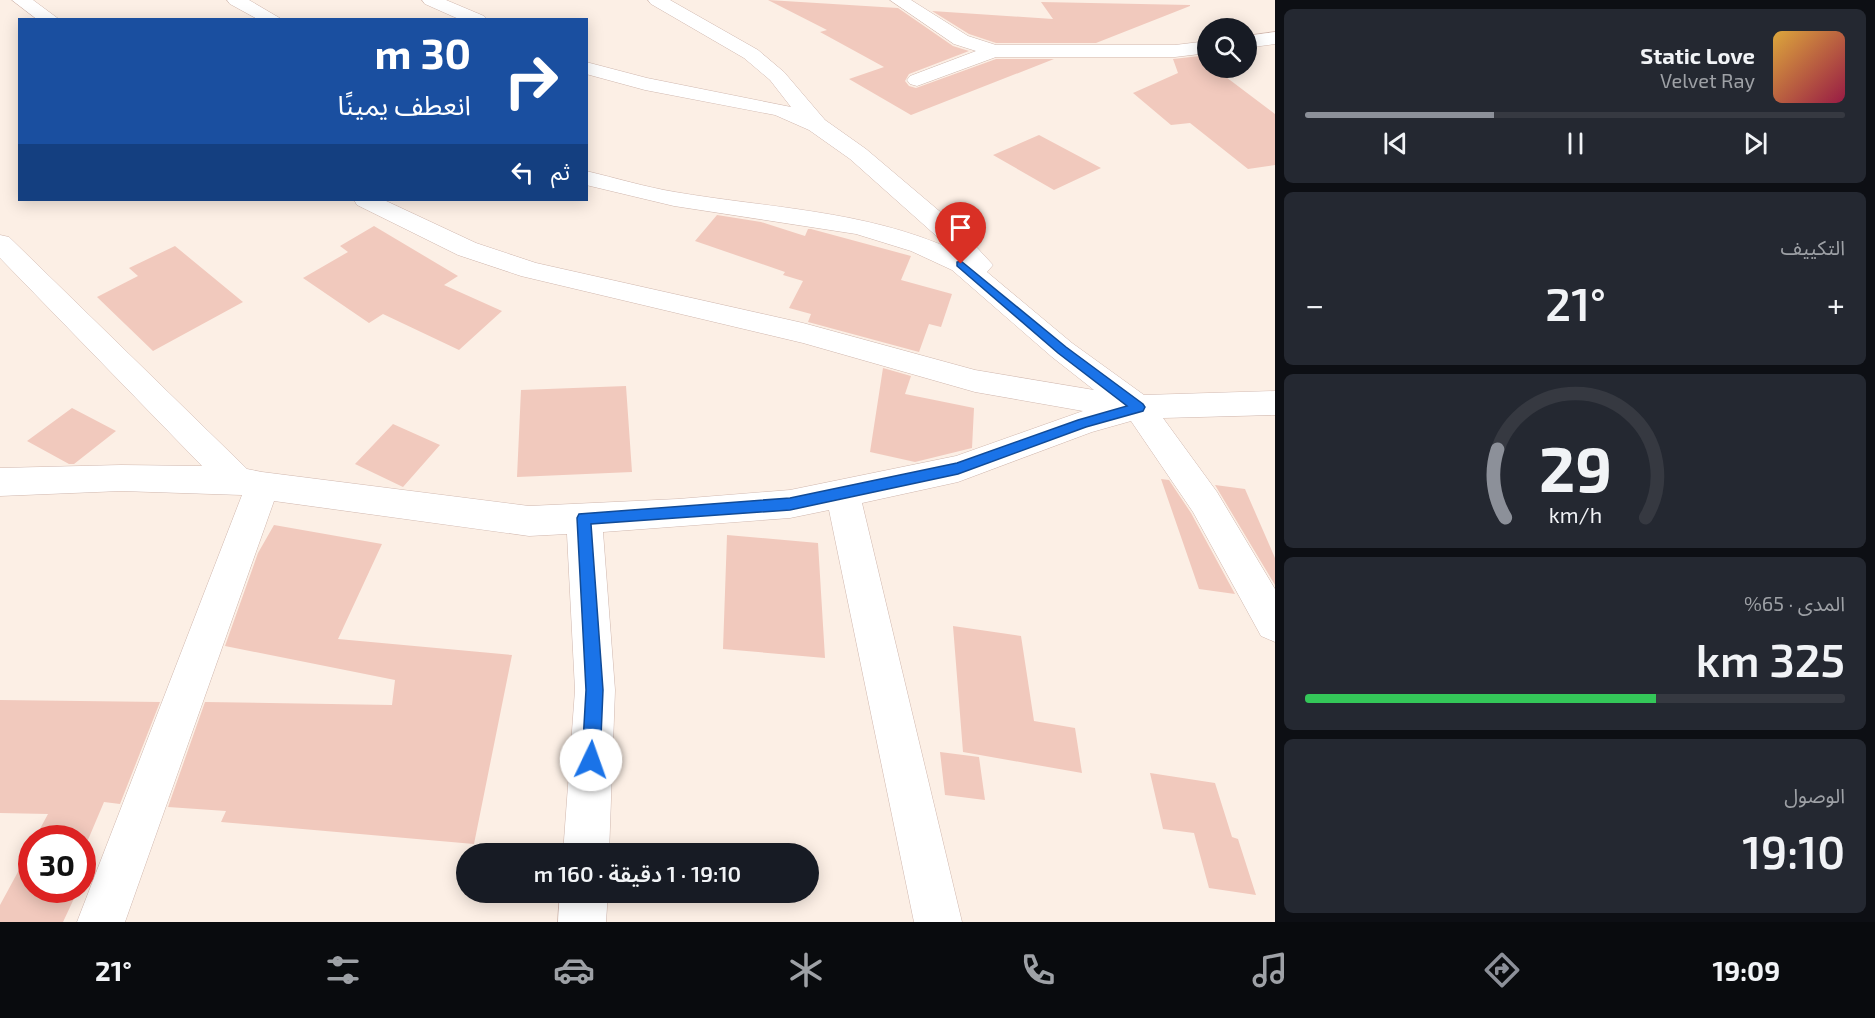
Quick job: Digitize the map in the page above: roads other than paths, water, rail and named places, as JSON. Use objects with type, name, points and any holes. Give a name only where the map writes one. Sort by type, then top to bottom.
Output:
[{"type":"street","points":[[21,0],[48,18]]},
{"type":"street","points":[[236,0],[270,18]]},
{"type":"street","points":[[431,0],[473,18]]},
{"type":"street","points":[[657,0],[751,54],[777,76],[817,125]]},
{"type":"street","points":[[899,0],[961,40],[994,51],[1175,51],[1197,48]]},
{"type":"street","points":[[1257,40],[1275,38]]},
{"type":"street","points":[[917,80],[994,51]]},
{"type":"street","points":[[588,69],[645,84],[781,110],[817,125],[858,154],[948,231],[976,259],[1008,305]]},
{"type":"street","points":[[588,178],[674,200],[791,215],[860,227],[920,245],[961,264],[1062,350],[1138,407],[1205,502],[1275,624]]},
{"type":"street","points":[[368,201],[466,249],[530,270],[803,333],[975,381],[1138,407],[1275,403]]},
{"type":"street","points":[[0,243],[249,483]]},
{"type":"street","points":[[0,482],[121,478],[249,483],[396,506],[529,520],[584,518],[790,504],[958,469],[1083,423],[1138,407]]},
{"type":"street","points":[[100,922],[249,483]]},
{"type":"street","points":[[842,492],[938,922]]},
{"type":"street","points":[[584,518],[595,690],[587,843]]},
{"type":"street","points":[[582,922],[583,903]]}]
